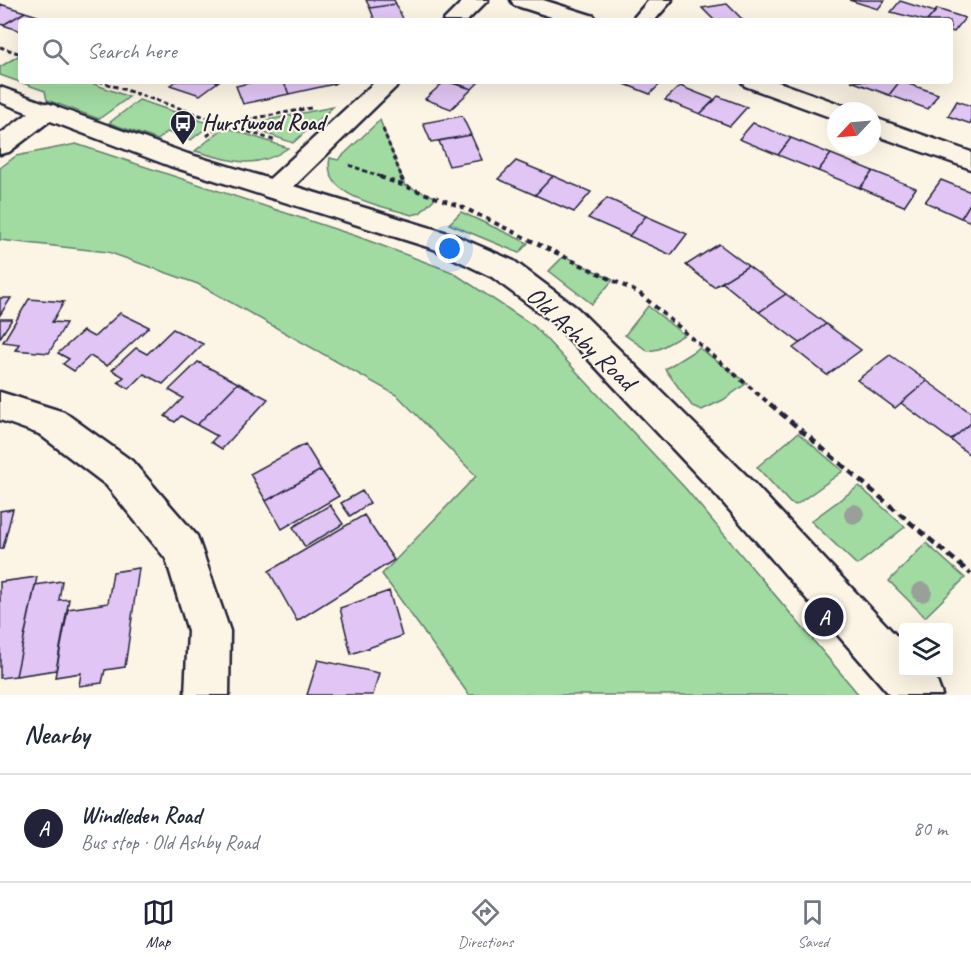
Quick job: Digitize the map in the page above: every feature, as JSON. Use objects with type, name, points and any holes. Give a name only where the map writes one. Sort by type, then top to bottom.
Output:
[{"type":"street","points":[[457,18],[477,0]]},
{"type":"street","points":[[522,0],[576,18]]},
{"type":"street","points":[[645,18],[661,0]]},
{"type":"street","points":[[274,190],[387,84]]},
{"type":"street","points":[[761,84],[827,108]]},
{"type":"street","name":"Old Ashby Road","points":[[0,94],[179,160],[444,242],[503,269],[566,316],[732,486],[920,695]]},
{"type":"street","points":[[0,146],[47,111]]},
{"type":"street","points":[[881,127],[971,161]]},
{"type":"street","points":[[0,406],[51,423],[119,473],[183,549],[209,631],[207,695]]},
{"type":"path","points":[[0,47],[18,53]]},
{"type":"green space","points":[[18,56],[18,81],[0,75],[0,67]]},
{"type":"green space","points":[[25,84],[94,84],[129,97],[99,119],[47,100],[45,91]]},
{"type":"green space","points":[[139,100],[211,124],[191,140],[167,132],[158,140],[109,123]]},
{"type":"green space","points":[[333,107],[293,143],[242,125]]},
{"type":"green space","points":[[380,120],[405,186],[436,197],[420,213],[412,215],[358,198],[335,183],[330,172],[330,158],[338,160]]},
{"type":"green space","points":[[225,127],[288,148],[265,160],[254,162],[231,161],[195,151]]},
{"type":"green space","points":[[76,144],[356,236],[452,272],[534,326],[685,488],[859,695],[469,695],[382,574],[476,476],[398,396],[198,284],[108,252],[0,240],[0,168],[16,156]]},
{"type":"green space","points":[[461,212],[528,243],[519,253],[449,224]]},
{"type":"green space","points":[[564,256],[613,280],[592,304],[549,271]]},
{"type":"green space","points":[[648,306],[684,335],[659,349],[648,351],[625,335]]},
{"type":"green space","points":[[699,348],[747,383],[723,400],[702,410],[692,406],[665,369]]},
{"type":"green space","points":[[798,433],[843,471],[796,505],[790,503],[757,467]]},
{"type":"green space","points":[[859,486],[905,527],[857,565],[811,521]]},
{"type":"green space","points":[[926,543],[965,578],[925,617],[889,581]]},
{"type":"building","points":[[366,0],[394,0],[396,4],[370,8]]},
{"type":"building","points":[[849,0],[885,0],[878,9]]},
{"type":"building","points":[[900,1],[935,12],[930,18],[915,18],[891,12]]},
{"type":"building","points":[[0,4],[25,12],[3,25],[0,24]]},
{"type":"building","points":[[396,4],[403,18],[374,18],[370,8]]},
{"type":"building","points":[[727,4],[741,18],[712,18],[702,8]]},
{"type":"building","points":[[937,9],[965,18],[954,32],[953,18],[930,18]]},
{"type":"building","points":[[25,12],[44,18],[18,18],[18,30],[3,25]]},
{"type":"building","points":[[172,84],[215,84],[200,95],[170,85]]},
{"type":"building","points":[[284,84],[289,94],[243,104],[236,86]]},
{"type":"building","points":[[284,84],[334,84],[289,94]]},
{"type":"building","points":[[442,84],[455,84],[472,89],[451,109],[425,99]]},
{"type":"building","points":[[458,84],[477,84],[472,89]]},
{"type":"building","points":[[625,84],[660,84],[650,94]]},
{"type":"building","points":[[859,84],[898,84],[889,95]]},
{"type":"building","points":[[898,84],[909,84],[938,94],[928,109],[889,95]]},
{"type":"building","points":[[680,86],[715,100],[700,114],[665,100]]},
{"type":"building","points":[[718,96],[747,107],[730,126],[700,114]]},
{"type":"building","points":[[957,101],[971,106],[971,124],[948,116]]},
{"type":"building","points":[[462,116],[471,135],[431,142],[423,123]]},
{"type":"building","points":[[753,123],[791,138],[778,155],[739,139]]},
{"type":"building","points":[[471,135],[482,160],[449,166],[439,141]]},
{"type":"building","points":[[791,138],[827,152],[827,156],[829,156],[818,171],[778,155]]},
{"type":"building","points":[[829,156],[836,156],[873,171],[860,188],[818,171]]},
{"type":"building","points":[[516,161],[553,176],[535,195],[498,179]]},
{"type":"building","points":[[873,171],[916,188],[904,206],[860,188]]},
{"type":"building","points":[[553,176],[591,192],[574,212],[535,195]]},
{"type":"building","points":[[941,180],[971,192],[971,202],[961,218],[925,202]]},
{"type":"building","points":[[607,198],[646,216],[629,236],[588,218]]},
{"type":"building","points":[[971,202],[971,222],[961,218]]},
{"type":"building","points":[[646,216],[687,234],[671,255],[629,236]]},
{"type":"building","points":[[719,244],[748,266],[714,287],[686,265]]},
{"type":"building","points":[[748,266],[786,294],[759,312],[722,282]]},
{"type":"building","points":[[786,294],[826,324],[800,343],[759,312]]},
{"type":"building","points":[[0,298],[11,298],[0,315]]},
{"type":"building","points":[[29,299],[64,302],[52,322],[66,323],[49,353],[15,350],[19,344],[3,342]]},
{"type":"building","points":[[120,313],[149,327],[107,366],[90,356],[74,371],[63,364],[69,359],[58,353],[83,331],[94,337]]},
{"type":"building","points":[[0,319],[12,319],[0,338]]},
{"type":"building","points":[[826,324],[861,350],[827,375],[793,348]]},
{"type":"building","points":[[173,329],[203,344],[163,384],[144,374],[129,389],[118,382],[124,377],[112,370],[136,348],[147,354]]},
{"type":"building","points":[[890,355],[927,381],[895,408],[857,380]]},
{"type":"building","points":[[198,362],[238,383],[197,425],[181,416],[175,422],[165,416],[183,398],[169,390]]},
{"type":"building","points":[[927,381],[971,413],[971,423],[951,440],[901,403]]},
{"type":"building","points":[[238,383],[268,399],[222,449],[211,442],[217,436],[197,425]]},
{"type":"building","points":[[971,423],[971,456],[951,440]]},
{"type":"building","points":[[305,444],[321,470],[266,501],[250,474]]},
{"type":"building","points":[[321,470],[339,496],[282,529],[266,501]]},
{"type":"building","points":[[362,491],[370,503],[350,516],[341,503]]},
{"type":"building","points":[[330,505],[343,524],[305,547],[293,527]]},
{"type":"building","points":[[13,509],[3,548],[0,549],[0,511]]},
{"type":"building","points":[[364,515],[394,560],[297,621],[269,571]]},
{"type":"building","points":[[139,568],[125,667],[105,670],[102,683],[79,686],[81,673],[55,677],[68,609],[108,603],[113,572]]},
{"type":"building","points":[[37,577],[16,676],[0,678],[0,582]]},
{"type":"building","points":[[62,581],[59,600],[69,599],[56,670],[16,676],[35,585]]},
{"type":"building","points":[[389,591],[402,636],[351,654],[340,608]]},
{"type":"building","points":[[318,660],[379,673],[373,695],[307,695]]},
{"type":"place","name":"Hurstwood Road","points":[[183,146]]},
{"type":"place","name":"Windleden Road","points":[[824,617]]}]
